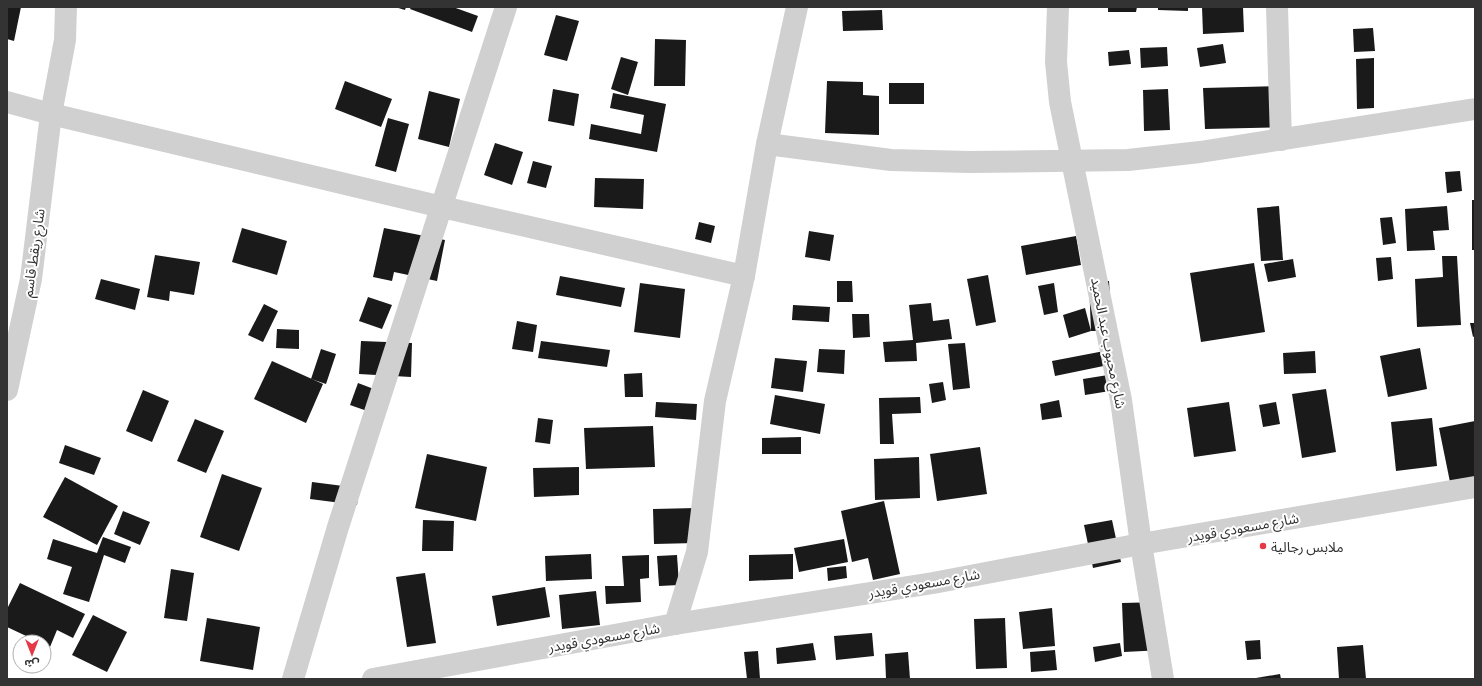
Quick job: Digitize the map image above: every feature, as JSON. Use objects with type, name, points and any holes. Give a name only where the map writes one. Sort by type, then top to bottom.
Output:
[{"type":"street","name":"شارع ريقط قاسم","points":[[7,390],[31,279],[51,114],[65,40],[66,7]]},
{"type":"street","points":[[293,679],[338,527],[506,7]]},
{"type":"street","points":[[675,624],[697,552],[715,402],[744,276],[767,144],[797,7]]},
{"type":"street","name":"شارع محبوب عبد الحميد","points":[[1058,7],[1056,62],[1066,136],[1074,162],[1121,400],[1141,544],[1163,679]]},
{"type":"street","points":[[1277,7],[1281,140]]},
{"type":"street","points":[[7,102],[51,114],[442,207],[744,276]]},
{"type":"street","points":[[767,144],[891,160],[969,162],[1074,162],[1128,160],[1200,152],[1475,109]]},
{"type":"street","name":"شارع مسعودي قويدر","points":[[373,679],[675,624],[933,583],[1141,544],[1475,487]]},
{"type":"building","points":[[7,7],[21,7],[14,41],[7,39]]},
{"type":"building","points":[[395,7],[406,7],[405,10]]},
{"type":"building","points":[[411,7],[453,7],[478,16],[472,32],[410,9]]},
{"type":"building","points":[[1108,7],[1137,7],[1136,12],[1108,12]]},
{"type":"building","points":[[1158,7],[1188,7],[1188,11],[1158,10]]},
{"type":"building","points":[[1202,7],[1243,7],[1244,32],[1203,34]]},
{"type":"building","points":[[882,10],[883,30],[843,31],[842,11]]},
{"type":"building","points":[[556,15],[579,21],[567,61],[544,55]]},
{"type":"building","points":[[1373,28],[1375,51],[1354,52],[1353,29]]},
{"type":"building","points":[[655,39],[686,40],[685,86],[654,86]]},
{"type":"building","points":[[1223,44],[1226,63],[1200,67],[1197,48]]},
{"type":"building","points":[[1167,47],[1168,66],[1141,68],[1140,48]]},
{"type":"building","points":[[1129,50],[1131,64],[1109,66],[1108,52]]},
{"type":"building","points":[[621,57],[638,62],[628,95],[611,89]]},
{"type":"building","points":[[1374,58],[1374,108],[1357,109],[1356,59]]},
{"type":"building","points":[[345,81],[392,99],[381,127],[335,109]]},
{"type":"building","points":[[827,81],[863,82],[863,95],[879,96],[879,135],[825,133]]},
{"type":"building","points":[[889,83],[924,83],[924,104],[889,104]]},
{"type":"building","points":[[1287,86],[1289,127],[1205,129],[1203,88]]},
{"type":"building","points":[[553,89],[579,94],[574,126],[548,121]]},
{"type":"building","points":[[1168,89],[1170,130],[1144,131],[1143,90]]},
{"type":"building","points":[[429,91],[460,99],[449,147],[418,139]]},
{"type":"building","points":[[613,93],[666,104],[657,152],[589,139],[591,124],[641,134],[644,115],[610,108]]},
{"type":"building","points":[[388,118],[409,124],[396,172],[375,166]]},
{"type":"building","points":[[495,143],[523,152],[512,185],[484,175]]},
{"type":"building","points":[[533,161],[552,166],[546,188],[527,183]]},
{"type":"building","points":[[1460,171],[1462,191],[1447,193],[1445,172]]},
{"type":"building","points":[[595,178],[644,179],[643,209],[594,207]]},
{"type":"building","points":[[1472,200],[1475,200],[1475,250],[1472,250]]},
{"type":"building","points":[[1279,206],[1283,260],[1261,261],[1257,208]]},
{"type":"building","points":[[1447,206],[1449,230],[1433,231],[1435,250],[1407,251],[1405,209]]},
{"type":"building","points":[[1392,217],[1396,243],[1383,245],[1380,218]]},
{"type":"building","points":[[699,222],[715,226],[711,243],[695,239]]},
{"type":"building","points":[[242,228],[287,241],[277,275],[232,262]]},
{"type":"building","points":[[384,228],[445,240],[437,281],[394,272],[392,281],[373,277]]},
{"type":"building","points":[[809,231],[834,235],[830,261],[805,257]]},
{"type":"building","points":[[1076,236],[1081,265],[1026,275],[1021,246]]},
{"type":"building","points":[[155,255],[200,262],[194,295],[170,291],[169,301],[147,297]]},
{"type":"building","points":[[1442,256],[1457,256],[1461,325],[1417,327],[1415,279],[1443,277]]},
{"type":"building","points":[[1391,257],[1393,279],[1378,281],[1376,258]]},
{"type":"building","points":[[1293,259],[1296,277],[1268,282],[1264,264]]},
{"type":"building","points":[[1254,263],[1265,332],[1201,342],[1190,273]]},
{"type":"building","points":[[988,275],[996,322],[976,326],[967,279]]},
{"type":"building","points":[[560,276],[625,288],[621,307],[556,295]]},
{"type":"building","points":[[101,279],[140,289],[135,310],[95,299]]},
{"type":"building","points":[[837,281],[852,281],[853,302],[837,302]]},
{"type":"building","points":[[1109,281],[1112,331],[1091,331],[1089,282]]},
{"type":"building","points":[[640,283],[685,289],[680,338],[634,332]]},
{"type":"building","points":[[1054,283],[1058,312],[1044,315],[1038,286]]},
{"type":"building","points":[[368,297],[392,305],[382,329],[359,321]]},
{"type":"building","points":[[931,303],[933,321],[949,319],[952,339],[916,343],[917,361],[885,362],[883,342],[913,340],[909,305]]},
{"type":"building","points":[[264,304],[278,311],[263,342],[248,335]]},
{"type":"building","points":[[793,305],[830,307],[829,322],[792,320]]},
{"type":"building","points":[[1085,308],[1091,331],[1069,338],[1063,315]]},
{"type":"building","points":[[852,314],[869,314],[870,337],[853,338]]},
{"type":"building","points":[[517,321],[537,325],[533,352],[512,349]]},
{"type":"building","points":[[1470,323],[1475,323],[1475,336],[1473,337]]},
{"type":"building","points":[[277,329],[299,330],[299,349],[276,348]]},
{"type":"building","points":[[361,341],[412,343],[411,377],[359,374]]},
{"type":"building","points":[[541,341],[610,350],[607,367],[538,358]]},
{"type":"building","points":[[965,343],[970,388],[953,390],[948,344]]},
{"type":"building","points":[[1120,348],[1123,362],[1055,376],[1052,361]]},
{"type":"building","points":[[1420,348],[1427,389],[1388,397],[1380,356]]},
{"type":"building","points":[[321,349],[336,354],[326,384],[311,379]]},
{"type":"building","points":[[819,349],[845,350],[844,374],[817,372]]},
{"type":"building","points":[[1315,351],[1316,373],[1284,374],[1283,353]]},
{"type":"building","points":[[775,358],[807,361],[803,392],[771,388]]},
{"type":"building","points":[[272,361],[323,384],[306,423],[254,399]]},
{"type":"building","points":[[642,373],[643,397],[625,397],[624,374]]},
{"type":"building","points":[[1108,375],[1110,391],[1085,395],[1083,379]]},
{"type":"building","points":[[943,382],[946,400],[932,403],[929,384]]},
{"type":"building","points":[[358,383],[379,391],[370,412],[350,405]]},
{"type":"building","points":[[1326,389],[1336,452],[1302,458],[1292,394]]},
{"type":"building","points":[[143,390],[169,401],[152,442],[126,431]]},
{"type":"building","points":[[775,395],[825,404],[820,434],[770,424]]},
{"type":"building","points":[[920,397],[921,413],[892,414],[894,444],[880,444],[879,398]]},
{"type":"building","points":[[1059,400],[1062,417],[1042,420],[1040,404]]},
{"type":"building","points":[[656,402],[697,404],[696,420],[655,417]]},
{"type":"building","points":[[1229,402],[1236,451],[1194,457],[1187,408]]},
{"type":"building","points":[[1276,402],[1280,424],[1263,427],[1259,405]]},
{"type":"building","points":[[538,418],[553,420],[550,444],[535,442]]},
{"type":"building","points":[[1432,418],[1437,466],[1396,471],[1391,422]]},
{"type":"building","points":[[195,419],[224,431],[206,473],[177,461]]},
{"type":"building","points":[[1475,421],[1475,478],[1450,482],[1439,428]]},
{"type":"building","points":[[653,426],[655,467],[586,469],[584,428]]},
{"type":"building","points":[[801,437],[801,454],[762,454],[762,438]]},
{"type":"building","points":[[65,445],[101,458],[94,475],[59,463]]},
{"type":"building","points":[[980,447],[987,494],[937,501],[930,454]]},
{"type":"building","points":[[427,454],[487,467],[476,521],[415,508]]},
{"type":"building","points":[[919,457],[920,498],[875,500],[874,459]]},
{"type":"building","points":[[579,467],[579,495],[534,497],[533,468]]},
{"type":"building","points":[[222,474],[262,488],[239,551],[200,537]]},
{"type":"building","points":[[65,477],[118,506],[97,545],[43,517]]},
{"type":"building","points":[[312,482],[359,488],[357,505],[310,499]]},
{"type":"building","points":[[884,501],[900,574],[873,580],[868,558],[852,562],[841,511]]},
{"type":"building","points":[[696,508],[696,543],[654,544],[653,509]]},
{"type":"building","points":[[123,511],[150,522],[140,545],[114,534]]},
{"type":"building","points":[[423,520],[454,521],[453,551],[422,551]]},
{"type":"building","points":[[1112,520],[1121,562],[1093,568],[1084,525]]},
{"type":"building","points":[[103,537],[131,547],[125,563],[104,555],[89,602],[63,594],[72,567],[47,559],[53,539],[97,553]]},
{"type":"building","points":[[844,539],[848,562],[799,572],[794,548]]},
{"type":"building","points":[[591,554],[592,579],[546,581],[545,556]]},
{"type":"building","points":[[793,554],[793,579],[749,581],[749,555]]},
{"type":"building","points":[[649,555],[649,578],[640,579],[641,602],[606,604],[605,586],[624,586],[622,556]]},
{"type":"building","points":[[677,555],[679,585],[659,586],[657,556]]},
{"type":"building","points":[[846,566],[847,578],[828,581],[827,568]]},
{"type":"building","points":[[171,569],[194,573],[187,621],[164,618]]},
{"type":"building","points":[[425,573],[436,643],[407,647],[396,577]]},
{"type":"building","points":[[20,583],[85,614],[73,638],[57,630],[52,642],[52,634],[22,634],[7,627],[7,609]]},
{"type":"building","points":[[545,587],[550,617],[497,626],[492,596]]},
{"type":"building","points":[[596,591],[600,625],[562,629],[559,595]]},
{"type":"building","points":[[1161,602],[1163,650],[1124,652],[1122,603]]},
{"type":"building","points":[[1052,608],[1055,646],[1023,649],[1019,612]]},
{"type":"building","points":[[93,615],[127,632],[107,672],[72,655]]},
{"type":"building","points":[[207,618],[260,627],[253,670],[200,661]]},
{"type":"building","points":[[1005,618],[1007,668],[976,669],[974,619]]},
{"type":"building","points":[[872,633],[874,656],[836,660],[834,636]]},
{"type":"building","points":[[1260,640],[1261,659],[1247,660],[1245,641]]},
{"type":"building","points":[[813,643],[816,660],[777,664],[776,648]]},
{"type":"building","points":[[1120,643],[1122,656],[1095,662],[1093,647]]},
{"type":"building","points":[[1363,645],[1366,679],[1339,679],[1337,647]]},
{"type":"building","points":[[1055,650],[1057,670],[1031,672],[1030,652]]},
{"type":"building","points":[[758,651],[760,679],[747,679],[744,652]]},
{"type":"building","points":[[908,652],[910,679],[886,679],[885,654]]},
{"type":"building","points":[[1280,674],[1281,679],[1256,679],[1256,678]]},
{"type":"place","name":"ملابس رجالية","points":[[1263,546]]}]
